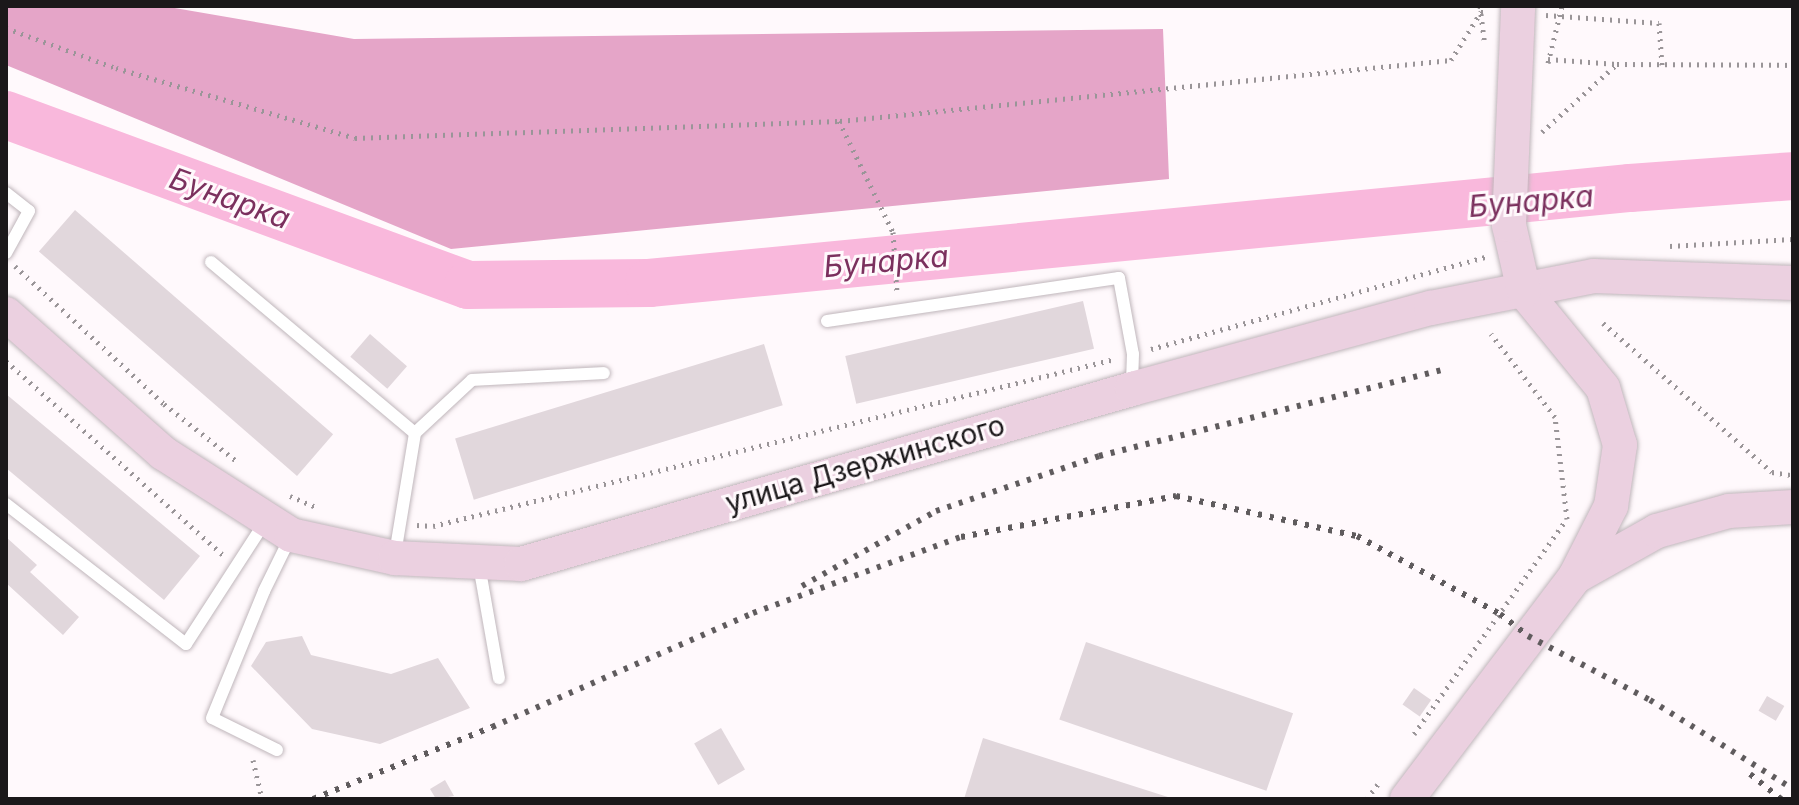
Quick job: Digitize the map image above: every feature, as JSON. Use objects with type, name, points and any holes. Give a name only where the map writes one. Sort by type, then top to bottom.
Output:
[{"type":"main road","points":[[1396,787],[1528,636],[1575,577],[1611,506],[1620,445],[1603,388],[1524,291],[1512,240],[1521,145],[1518,10]]},
{"type":"main road","name":"улица Дзержинского","points":[[6,314],[163,453],[281,516],[478,562],[521,564],[1132,389],[1431,308],[1594,276],[1793,283]]},
{"type":"main road","points":[[1575,577],[1657,531],[1729,511],[1793,507]]},
{"type":"lane","points":[[6,193],[29,211],[6,256]]},
{"type":"lane","points":[[211,262],[415,433]]},
{"type":"lane","points":[[827,321],[1119,278],[1133,354],[1132,389]]},
{"type":"lane","points":[[397,541],[415,433],[472,380],[604,373]]},
{"type":"lane","points":[[6,504],[186,644],[237,568],[281,516]]},
{"type":"lane","points":[[277,750],[212,718],[264,591],[281,516]]},
{"type":"lane","points":[[478,562],[499,678]]},
{"type":"path","points":[[6,28],[116,68],[355,138],[839,121],[1451,60],[1481,12],[1518,10],[1659,23],[1662,65]]},
{"type":"path","points":[[1548,59],[1617,64],[1793,65]]},
{"type":"path","points":[[1521,145],[1617,64]]},
{"type":"path","points":[[839,121],[893,232],[897,280]]},
{"type":"path","points":[[1666,246],[1793,239]]},
{"type":"path","points":[[397,541],[433,526],[1133,354],[1494,254],[1512,240]]},
{"type":"path","points":[[6,256],[164,404],[247,469]]},
{"type":"path","points":[[1603,323],[1772,472],[1793,475]]},
{"type":"path","points":[[1411,739],[1567,519],[1555,417],[1491,334]]},
{"type":"path","points":[[6,361],[237,568]]},
{"type":"path","points":[[281,516],[324,511]]},
{"type":"path","points":[[248,736],[262,799]]},
{"type":"path","points":[[1367,799],[1396,787]]},
{"type":"shaded area","points":[[6,6],[163,6],[354,39],[1163,29],[1169,179],[451,249],[6,65]]},
{"type":"building","points":[[75,210],[333,434],[297,476],[39,252]]},
{"type":"building","points":[[1083,301],[1094,349],[856,404],[845,356]]},
{"type":"building","points":[[370,334],[407,366],[387,389],[350,357]]},
{"type":"building","points":[[764,344],[783,405],[474,500],[455,438]]},
{"type":"building","points":[[6,394],[200,556],[164,600],[6,468]]},
{"type":"building","points":[[6,537],[37,565],[30,572],[79,617],[63,635],[6,583]]},
{"type":"building","points":[[302,636],[311,655],[391,674],[438,658],[470,708],[380,744],[312,729],[251,666],[266,642]]},
{"type":"building","points":[[1086,642],[1293,713],[1266,791],[1059,720]]},
{"type":"building","points":[[1414,688],[1431,700],[1420,716],[1403,704]]},
{"type":"building","points":[[1767,696],[1784,706],[1776,721],[1758,711]]},
{"type":"building","points":[[721,728],[745,770],[718,785],[694,744]]},
{"type":"building","points":[[983,738],[1171,798],[1171,799],[964,799]]},
{"type":"building","points":[[445,780],[454,796],[436,799],[430,789]]},
{"type":"waterway","name":"Бунарка","points":[[6,115],[468,285],[649,283],[1630,188],[1793,176]]},
{"type":"railway","points":[[802,586],[936,511],[1099,456],[1446,369]]},
{"type":"railway","points":[[313,799],[492,727],[753,613],[961,537],[1176,496],[1357,536],[1500,614],[1528,636],[1650,700],[1793,789]]},
{"type":"railway","points":[[1750,774],[1781,799]]}]
